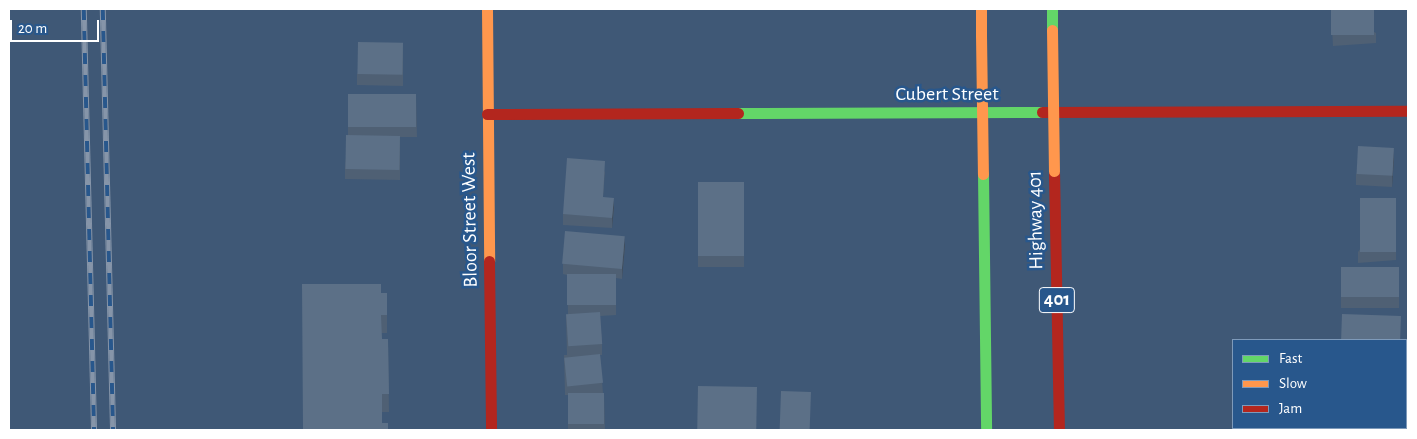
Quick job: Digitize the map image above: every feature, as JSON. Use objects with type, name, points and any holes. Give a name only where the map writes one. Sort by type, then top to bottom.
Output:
[{"type":"main road","name":"Bloor Street West","points":[[487,9],[491,430]]},
{"type":"main road","points":[[981,9],[986,430]]},
{"type":"main road","name":"Highway 401","points":[[1052,9],[1059,430]]},
{"type":"main road","name":"Cubert Street","points":[[487,114],[1408,111]]},
{"type":"building","points":[[1331,9],[1374,9],[1374,35],[1331,35]]},
{"type":"building","points":[[358,42],[403,43],[402,75],[357,74]]},
{"type":"building","points":[[348,94],[416,94],[416,127],[348,127]]},
{"type":"building","points":[[346,135],[400,136],[399,170],[345,169]]},
{"type":"building","points":[[1358,146],[1394,148],[1392,176],[1357,174]]},
{"type":"building","points":[[567,158],[605,161],[603,197],[614,198],[612,218],[563,214]]},
{"type":"building","points":[[698,182],[744,182],[744,256],[698,256]]},
{"type":"building","points":[[1360,198],[1396,198],[1396,252],[1360,252]]},
{"type":"building","points":[[565,231],[625,236],[622,269],[562,264]]},
{"type":"building","points":[[1341,267],[1399,267],[1399,297],[1341,297]]},
{"type":"building","points":[[567,274],[616,274],[616,305],[567,305]]},
{"type":"building","points":[[302,284],[381,284],[381,293],[387,293],[387,315],[381,315],[382,339],[388,339],[389,394],[382,394],[382,423],[388,423],[388,430],[303,430]]},
{"type":"building","points":[[600,312],[602,344],[568,346],[566,314]]},
{"type":"building","points":[[1342,314],[1401,316],[1400,339],[1341,339]]},
{"type":"building","points":[[600,354],[603,383],[567,387],[564,358]]},
{"type":"building","points":[[698,386],[757,387],[756,430],[697,430]]},
{"type":"building","points":[[781,391],[811,392],[810,430],[780,430]]},
{"type":"building","points":[[568,393],[604,393],[604,424],[568,424]]},
{"type":"building","points":[[1408,410],[1408,430],[1368,430],[1407,429]]},
{"type":"building","points":[[1237,429],[1273,429],[1273,430]]},
{"type":"building","points":[[1295,429],[1349,429],[1349,430]]},
{"type":"railway","points":[[84,9],[94,430]]},
{"type":"railway","points":[[103,9],[113,430]]},
{"type":"traffic: fast","points":[[1052,9],[1052,30]]},
{"type":"traffic: fast","points":[[738,113],[1042,112]]},
{"type":"traffic: fast","points":[[983,174],[986,430]]},
{"type":"traffic: slow","points":[[487,9],[489,261]]},
{"type":"traffic: slow","points":[[981,9],[981,35]]},
{"type":"traffic: slow","points":[[1052,30],[1054,171]]},
{"type":"traffic: slow","points":[[981,35],[983,174]]},
{"type":"traffic: jam","points":[[1042,112],[1408,111]]},
{"type":"traffic: jam","points":[[487,114],[738,113]]},
{"type":"traffic: jam","points":[[1054,171],[1059,430]]},
{"type":"traffic: jam","points":[[489,261],[491,430]]}]
